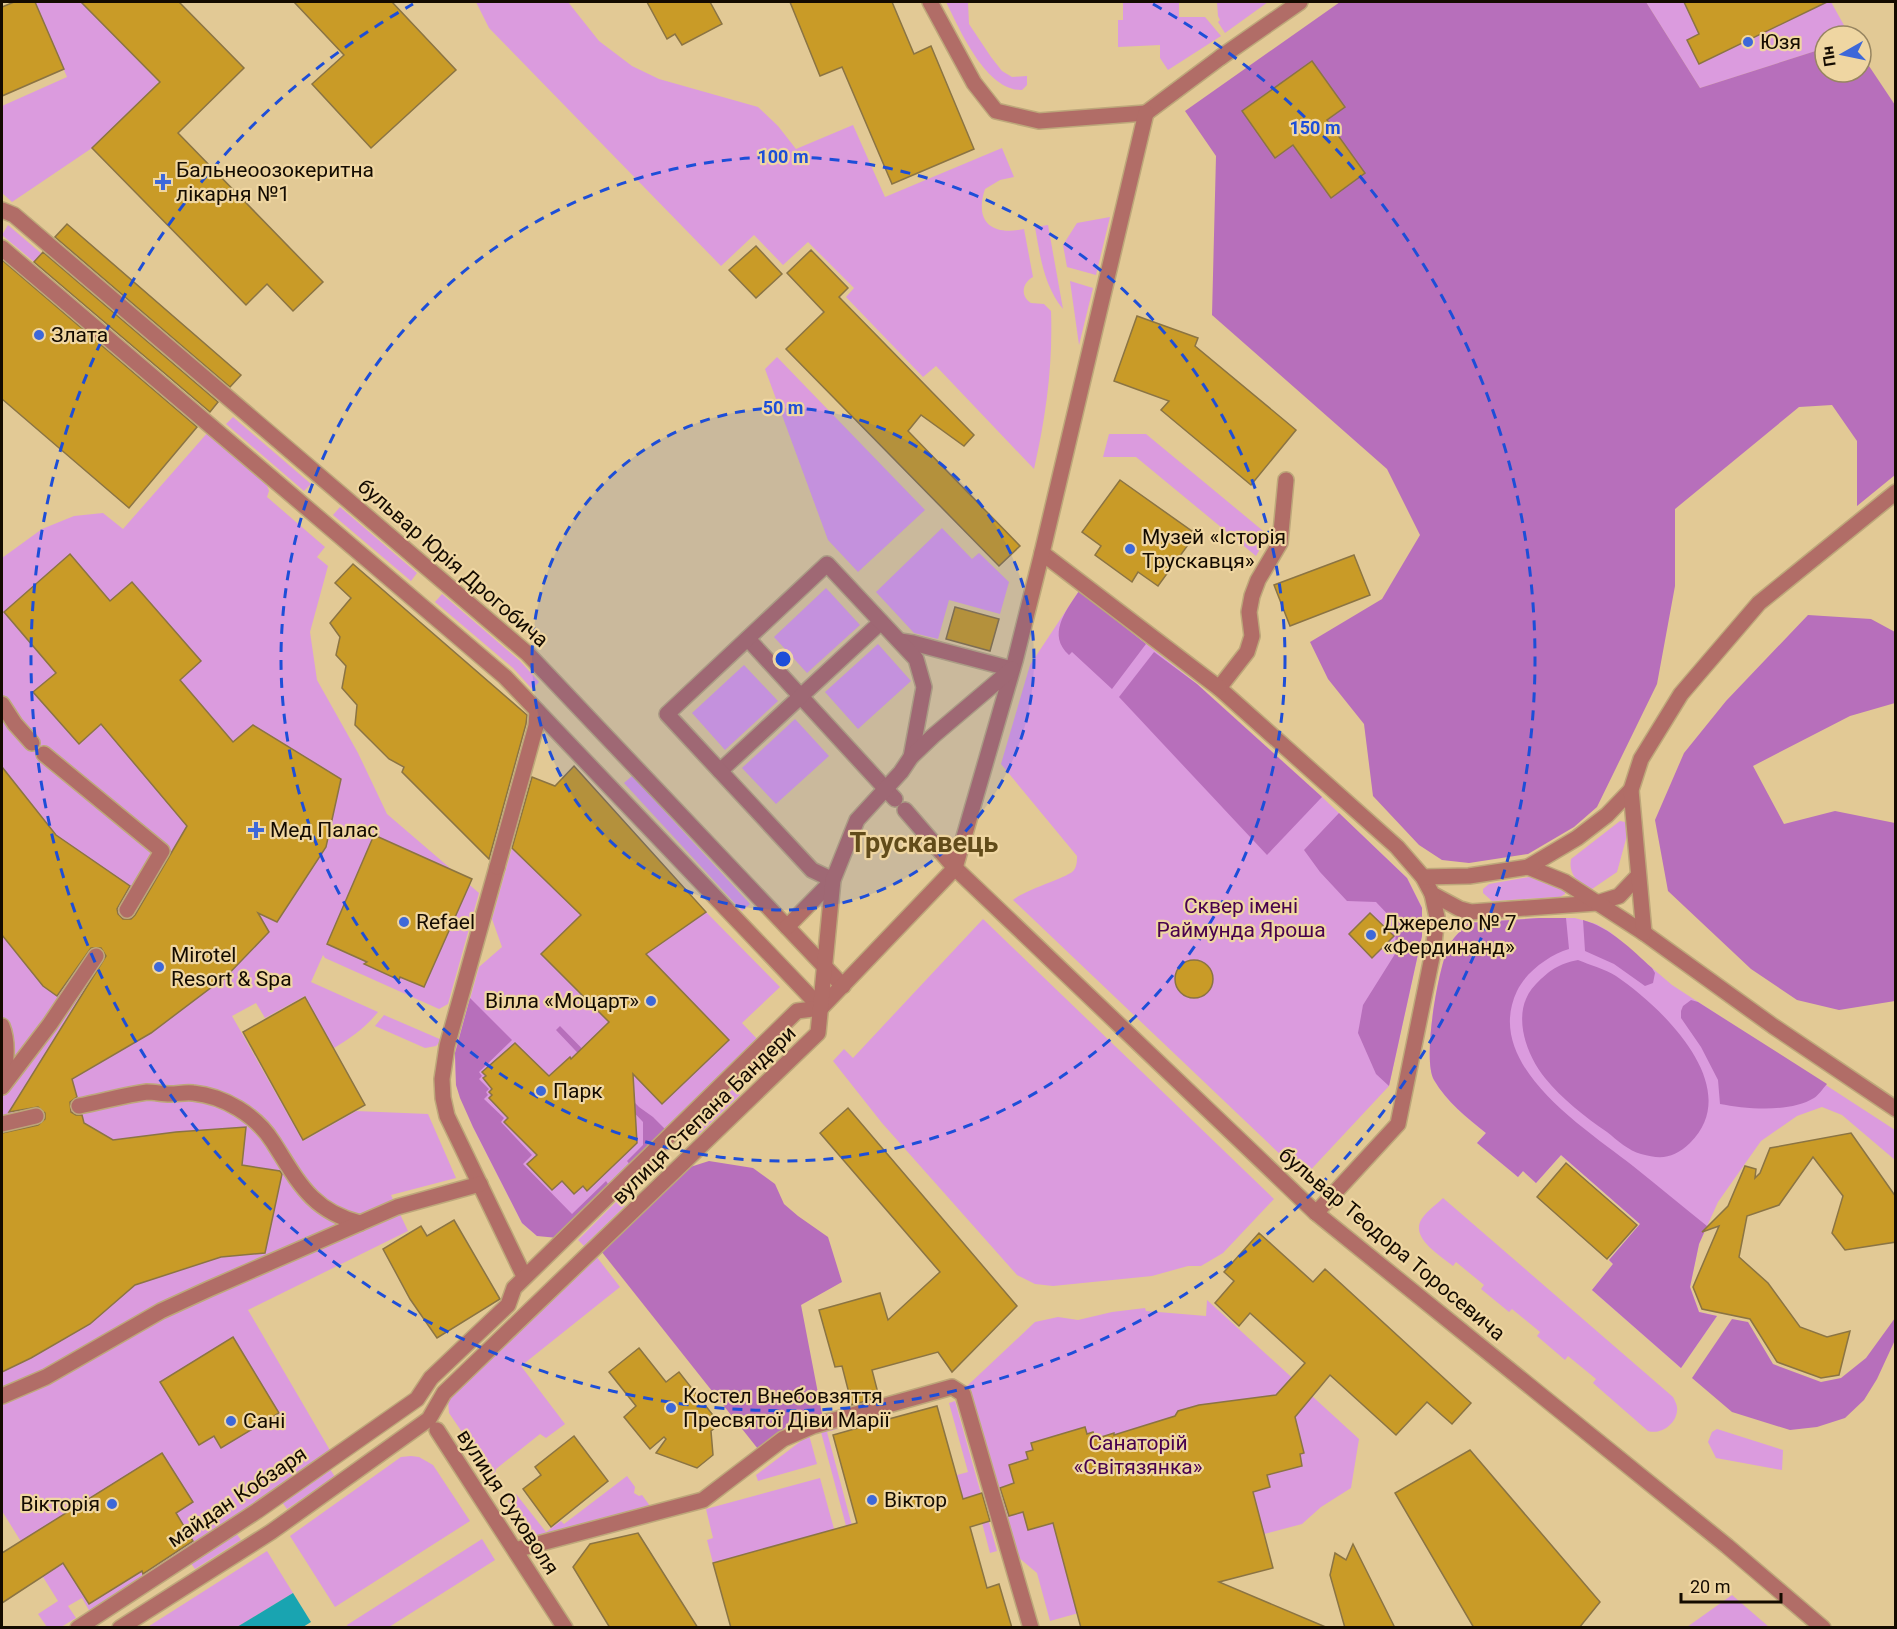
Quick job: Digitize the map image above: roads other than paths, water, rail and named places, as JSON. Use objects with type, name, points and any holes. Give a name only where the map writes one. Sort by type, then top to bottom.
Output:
[{"type":"street","points":[[930,2],[974,83],[996,111],[1039,121],[1146,113],[1300,2]]},
{"type":"street","points":[[821,1008],[955,868],[1012,669],[1042,553],[1146,113]]},
{"type":"street","name":"бульвар Юрія Дрогобича","points":[[2,210],[14,215],[528,654],[843,986]]},
{"type":"street","points":[[2,248],[505,677],[821,1008]]},
{"type":"street","points":[[1219,688],[1247,652],[1252,636],[1249,612],[1252,596],[1258,580],[1280,543],[1286,480]]},
{"type":"street","points":[[1644,933],[1631,790],[1641,759],[1681,694],[1759,603],[1896,492]]},
{"type":"street","points":[[1042,553],[1219,688],[1397,847],[1423,877],[1432,894],[1437,917],[1433,952],[1398,1124],[1316,1213]]},
{"type":"street","points":[[821,1008],[833,880],[857,820],[895,799],[911,757],[924,687],[916,659],[827,564],[667,714],[812,870],[833,880]]},
{"type":"street","points":[[720,771],[881,622]]},
{"type":"street","name":"бульвар Теодора Торосевича","points":[[748,639],[955,868],[1316,1213],[1727,1546],[1823,1628]]},
{"type":"street","points":[[900,641],[1012,669]]},
{"type":"street","points":[[911,757],[1012,669]]},
{"type":"street","points":[[2,704],[15,724],[38,748],[162,851],[127,910]]},
{"type":"street","points":[[523,1275],[447,1116],[442,1079],[447,1046],[536,726],[537,711]]},
{"type":"street","points":[[1423,877],[1469,876],[1528,867],[1577,838],[1607,815],[1631,790]]},
{"type":"street","points":[[1528,867],[1565,882],[1644,933],[1773,1026],[1896,1109]]},
{"type":"street","points":[[1432,894],[1460,909],[1471,912],[1598,903],[1619,896],[1638,876]]},
{"type":"street","points":[[787,927],[833,880]]},
{"type":"street","points":[[2,1087],[96,957]]},
{"type":"street","name":"вулиця Степана Бандери","points":[[417,1399],[431,1378],[508,1305],[514,1288],[523,1275],[797,1011],[821,1008],[818,1033],[444,1393],[433,1424]]},
{"type":"street","points":[[2,1026],[6,1069],[2,1087]]},
{"type":"street","points":[[79,1106],[148,1092],[168,1094],[190,1092],[216,1097],[234,1106],[260,1125],[272,1140],[296,1180],[311,1198],[326,1210],[343,1219],[360,1223]]},
{"type":"street","points":[[2,1124],[36,1116]]},
{"type":"street","points":[[2,1396],[46,1377],[161,1311],[397,1207],[480,1184]]},
{"type":"street","points":[[515,1550],[703,1500],[783,1439],[813,1426],[952,1387],[963,1394],[1031,1628]]},
{"type":"street","name":"вулиця Суховоля","points":[[417,1399],[565,1628]]},
{"type":"street","name":"майдан Кобзаря","points":[[78,1628],[257,1511],[417,1399]]},
{"type":"street","points":[[120,1628],[271,1533],[433,1424]]},
{"type":"water","points":[[293,1593],[311,1622],[303,1627],[237,1627]]},
{"type":"place","name":"Юзя","points":[[1748,42]]},
{"type":"place","name":"Бальнеоозокеритна лікарня №1","points":[[163,182]]},
{"type":"place","name":"Злата","points":[[39,335]]},
{"type":"place","name":"Музей «Історія Трускавця»","points":[[1130,549]]},
{"type":"place","name":"Мед Палас","points":[[256,830]]},
{"type":"place","name":"Refael","points":[[404,922]]},
{"type":"place","name":"Джерело № 7 «Фердинанд»","points":[[1371,935]]},
{"type":"place","name":"Mirotel Resort & Spa","points":[[159,967]]},
{"type":"place","name":"Вілла «Моцарт»","points":[[651,1001]]},
{"type":"place","name":"Парк","points":[[541,1091]]},
{"type":"place","name":"Костел Внебовзяття Пресвятої Діви Марії","points":[[671,1408]]},
{"type":"place","name":"Сані","points":[[231,1421]]},
{"type":"place","name":"Віктор","points":[[872,1500]]},
{"type":"place","name":"Вікторія","points":[[112,1504]]},
{"type":"district","name":"Трускавець","points":[[924,843]]},
{"type":"park label","name":"Сквер імені Раймунда Яроша","points":[[1241,918]]},
{"type":"park label","name":"Санаторій «Світязянка»","points":[[1138,1455]]}]
